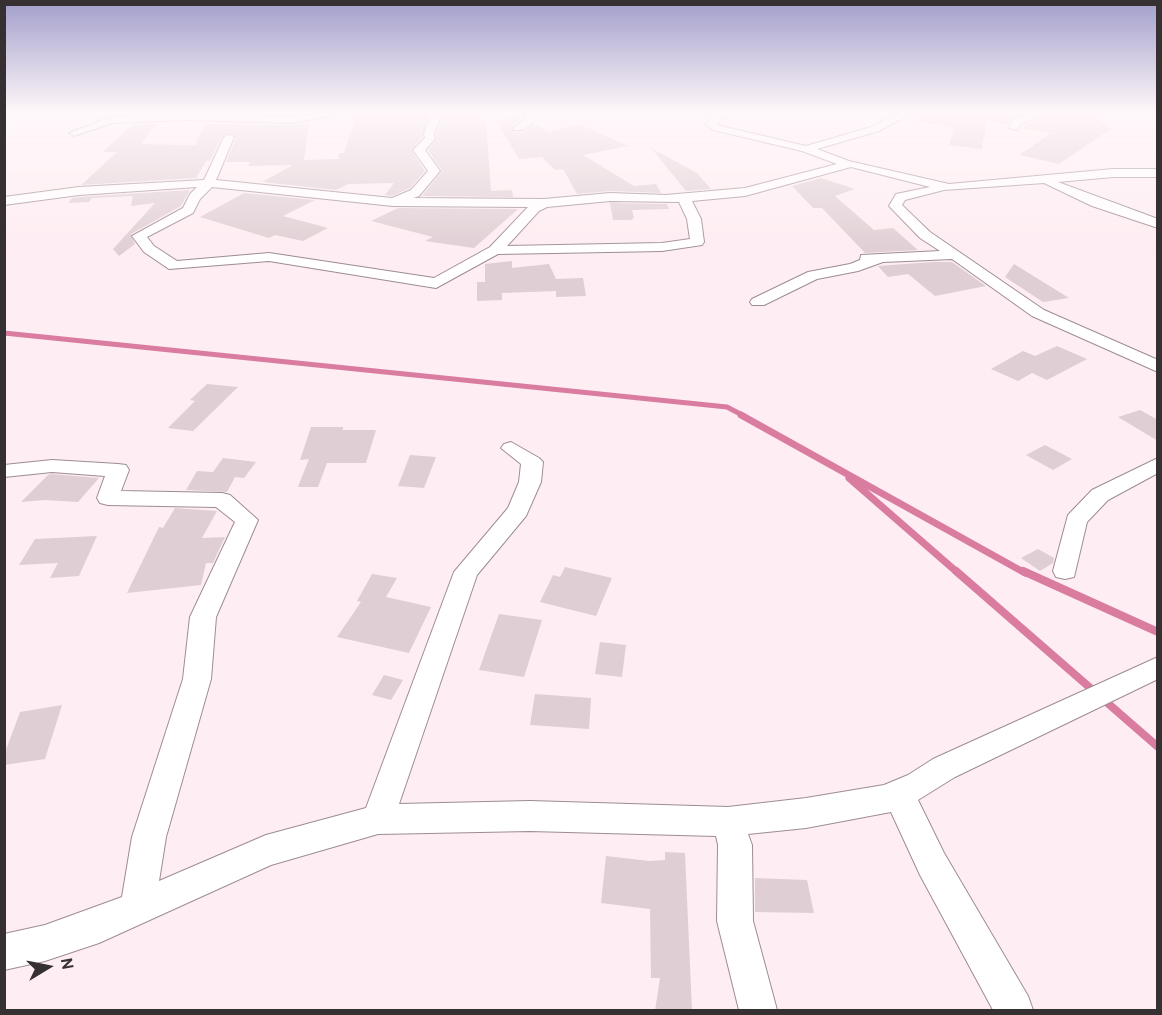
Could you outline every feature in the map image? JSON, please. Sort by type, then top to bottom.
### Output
[{"type":"street","points":[[219,160],[209,183],[194,197],[188,210],[138,236],[149,249],[174,266],[268,257],[436,283],[495,250],[534,208],[544,203]]},
{"type":"street","points":[[393,202],[415,193],[434,171],[426,160]]},
{"type":"street","points":[[837,160],[949,188]]},
{"type":"street","points":[[4,201],[79,192],[209,183],[393,202],[544,203],[610,197],[684,198],[745,192],[847,164]]},
{"type":"street","points":[[1158,173],[1113,173],[949,188],[900,197],[895,206],[926,235],[1038,313],[1158,367]]},
{"type":"street","points":[[1039,181],[1057,184],[1097,204],[1158,224]]},
{"type":"street","points":[[415,193],[432,203]]},
{"type":"street","points":[[495,250],[662,247],[697,242],[694,219],[684,198]]},
{"type":"street","points":[[837,259],[954,255]]},
{"type":"street","points":[[758,302],[813,274],[853,268],[880,258]]},
{"type":"street","points":[[378,819],[466,572],[518,511],[530,482],[532,462],[511,448]]},
{"type":"street","points":[[1065,571],[1076,520],[1100,495],[1158,464]]},
{"type":"street","points":[[4,471],[52,466],[118,470],[108,498],[222,500],[247,520],[203,617],[197,679],[149,837],[137,909]]},
{"type":"street","points":[[4,952],[45,943],[99,925],[266,851],[378,819],[530,816],[728,822],[806,813],[899,795],[944,768],[1158,667]]},
{"type":"street","points":[[899,795],[932,864],[1014,1011]]},
{"type":"street","points":[[728,822],[735,845],[735,921],[758,1011]]},
{"type":"building","points":[[108,160],[210,160],[206,161],[196,178],[81,185]]},
{"type":"building","points":[[418,160],[425,171],[410,188],[392,196],[385,195],[394,183],[348,184],[336,190],[262,182],[293,165],[248,166],[250,162],[226,162]]},
{"type":"building","points":[[435,160],[489,160],[491,191],[512,190],[513,197],[422,196],[442,171]]},
{"type":"building","points":[[545,160],[592,160],[634,186],[656,184],[661,193],[610,191],[577,194],[563,169],[555,170]]},
{"type":"building","points":[[661,160],[674,160],[697,173],[711,189],[686,191]]},
{"type":"building","points":[[1043,160],[1064,160],[1059,164]]},
{"type":"building","points":[[821,178],[855,189],[835,196],[874,230],[893,228],[918,250],[865,253],[822,208],[813,208],[792,186]]},
{"type":"building","points":[[190,190],[181,206],[131,234],[135,244],[119,256],[113,249],[155,203],[131,206],[133,196],[92,198],[89,202],[68,203],[72,198],[79,197]]},
{"type":"building","points":[[244,193],[315,200],[283,216],[328,228],[303,241],[275,235],[269,238],[200,217]]},
{"type":"building","points":[[610,203],[667,204],[669,209],[632,210],[634,218],[631,220],[613,220]]},
{"type":"building","points":[[398,208],[517,210],[474,248],[425,241],[433,237],[371,221]]},
{"type":"building","points":[[512,261],[512,268],[549,264],[556,279],[583,278],[586,296],[556,297],[556,291],[502,293],[502,300],[477,301],[477,282],[485,282],[485,264]]},
{"type":"building","points":[[952,262],[986,286],[935,296],[908,274],[888,277],[878,266]]},
{"type":"building","points":[[1014,264],[1069,298],[1043,302],[1005,277]]},
{"type":"building","points":[[1057,346],[1087,359],[1047,380],[1032,373],[1018,381],[991,369],[1023,351],[1035,356]]},
{"type":"building","points":[[207,384],[238,387],[193,431],[168,428],[195,401],[190,400]]},
{"type":"building","points":[[1140,410],[1158,420],[1158,441],[1118,417]]},
{"type":"building","points":[[311,427],[376,430],[366,463],[327,463],[318,487],[298,487],[309,459],[300,460]]},
{"type":"building","points":[[1045,445],[1072,459],[1053,470],[1026,455]]},
{"type":"building","points":[[410,455],[436,457],[424,488],[398,486]]},
{"type":"building","points":[[223,458],[256,462],[244,478],[235,477],[227,492],[186,490],[197,471],[213,472]]},
{"type":"building","points":[[48,475],[99,478],[78,502],[45,500],[21,502]]},
{"type":"building","points":[[175,508],[217,511],[202,538],[225,537],[213,563],[206,563],[201,585],[127,593],[159,527],[163,528]]},
{"type":"building","points":[[97,536],[79,576],[50,578],[58,563],[19,565],[35,539]]},
{"type":"building","points":[[1038,549],[1054,558],[1053,563],[1040,571],[1021,558]]},
{"type":"building","points":[[565,567],[612,578],[596,616],[540,602],[553,575],[560,577]]},
{"type":"building","points":[[372,574],[397,578],[386,597],[431,607],[409,653],[337,637],[361,602],[357,601]]},
{"type":"building","points":[[499,614],[542,620],[524,677],[479,670]]},
{"type":"building","points":[[600,642],[626,645],[622,677],[595,674]]},
{"type":"building","points":[[384,675],[403,680],[391,700],[372,695]]},
{"type":"building","points":[[535,694],[591,698],[589,729],[530,725]]},
{"type":"building","points":[[62,705],[45,759],[4,765],[4,755],[20,712]]},
{"type":"building","points":[[665,852],[685,853],[692,1011],[655,1011],[660,978],[651,978],[650,909],[601,903],[606,856],[649,861],[665,860]]},
{"type":"building","points":[[755,878],[807,880],[814,913],[755,912]]},
{"type":"waterway","points":[[4,333],[727,407],[744,416]]},
{"type":"waterway","points":[[741,415],[1025,573]]},
{"type":"waterway","points":[[849,478],[958,573]]},
{"type":"waterway","points":[[956,571],[1158,747]]},
{"type":"waterway","points":[[1023,571],[1158,632]]}]
